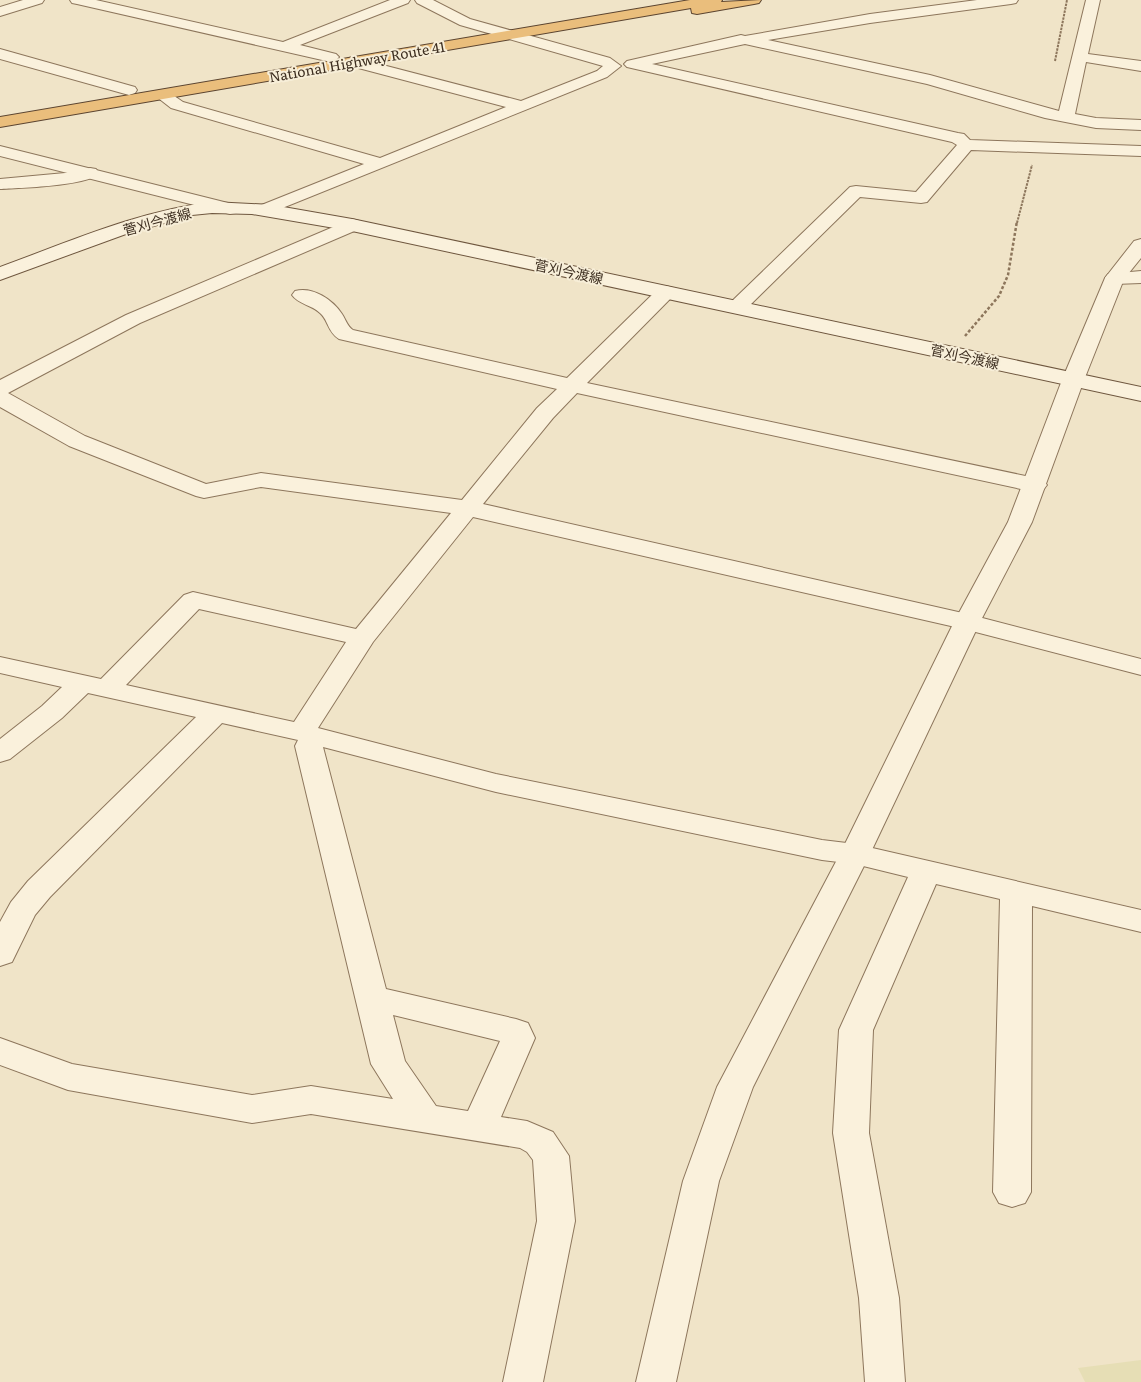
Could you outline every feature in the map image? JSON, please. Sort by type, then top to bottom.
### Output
[{"type":"highway","name":"National Highway Route 41","points":[[0,112],[669,0]]},
{"type":"highway","name":"National Highway Route 41","points":[[0,122],[508,36],[634,7],[715,0]]},
{"type":"highway","points":[[535,22],[556,13],[634,7],[658,16],[754,0]]},
{"type":"street","points":[[0,12],[37,0]]},
{"type":"street","points":[[77,0],[331,57]]},
{"type":"street","points":[[284,46],[403,0]]},
{"type":"street","points":[[422,0],[465,22],[508,36],[605,61],[613,66]]},
{"type":"street","points":[[265,210],[602,74],[613,66],[632,64],[741,39],[880,16],[1011,0]]},
{"type":"street","points":[[1066,117],[1093,0]]},
{"type":"street","points":[[741,39],[930,80],[1066,117],[1096,123],[1141,125]]},
{"type":"street","points":[[0,54],[129,90]]},
{"type":"street","points":[[1080,57],[1141,66]]},
{"type":"street","points":[[352,62],[522,106]]},
{"type":"street","points":[[632,64],[958,138],[966,145],[1141,152]]},
{"type":"street","points":[[161,94],[178,105],[380,163]]},
{"type":"street","points":[[737,306],[856,191],[921,198],[966,145]]},
{"type":"street","points":[[0,151],[230,208]]},
{"type":"street","points":[[0,184],[79,177],[90,173]]},
{"type":"street","name":"菅刈今渡線","points":[[0,274],[148,221],[194,210],[230,208],[265,210],[352,225],[1141,394]]},
{"type":"street","points":[[0,389],[133,318],[352,225]]},
{"type":"street","points":[[656,1382],[702,1181],[735,1087],[854,854],[967,622],[1020,522],[1074,380],[1128,278],[1141,245]]},
{"type":"street","points":[[425,1118],[388,1064],[309,746],[308,734],[362,638],[428,559],[430,553],[545,413],[666,292]]},
{"type":"street","points":[[302,295],[321,303],[334,316],[339,330],[346,335],[572,386],[1034,485]]},
{"type":"street","points":[[0,398],[77,441],[204,491],[261,480],[467,508],[967,622],[1141,667]]},
{"type":"street","points":[[0,753],[52,712],[95,686],[193,600],[362,638]]},
{"type":"street","points":[[0,665],[308,734],[496,783],[822,850],[854,854],[1141,921]]},
{"type":"street","points":[[0,954],[22,910],[39,889],[216,713]]},
{"type":"street","points":[[885,1382],[879,1298],[851,1133],[856,1030],[926,872]]},
{"type":"street","points":[[1012,1192],[1016,893]]},
{"type":"street","points":[[371,998],[516,1032],[518,1038],[479,1127]]},
{"type":"street","points":[[0,1051],[68,1077],[252,1109],[310,1100],[527,1135],[540,1142],[551,1156],[556,1221],[523,1382]]},
{"type":"path","points":[[1054,66],[1067,0]]},
{"type":"path","points":[[964,338],[999,296],[1008,275],[1016,226],[1035,147]]},
{"type":"shaded area","points":[[1141,1360],[1141,1382],[1085,1382],[1078,1368]]}]
